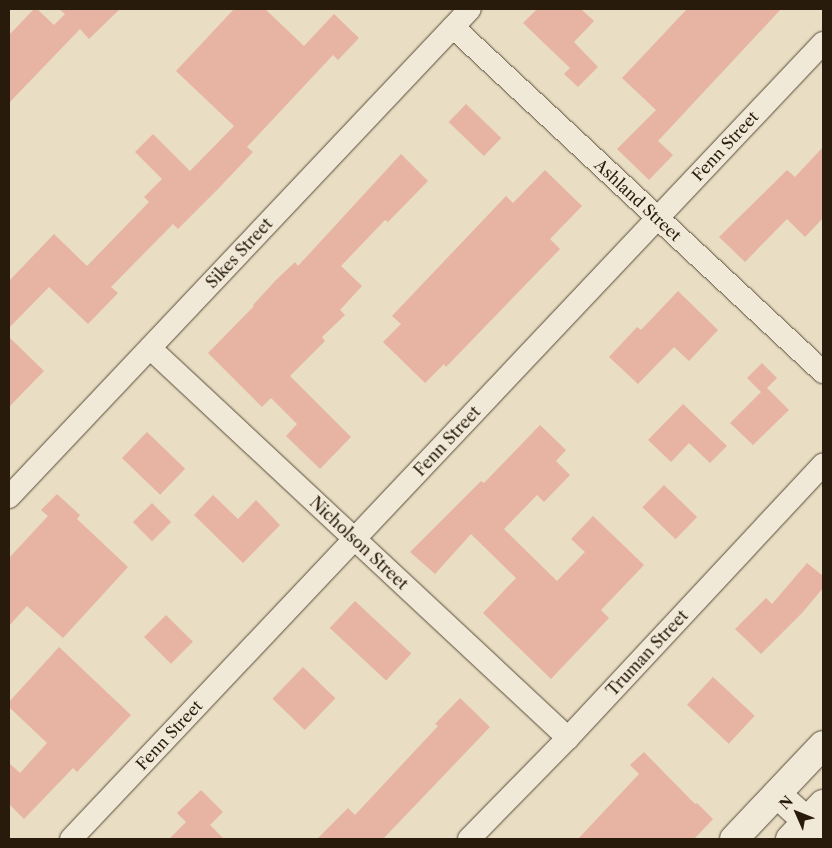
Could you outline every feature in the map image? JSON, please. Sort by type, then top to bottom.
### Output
[{"type":"main road","points":[[734,839],[823,745]]},
{"type":"main road","points":[[777,794],[811,825]]},
{"type":"street","name":"Sikes Street","points":[[9,497],[470,9]]},
{"type":"street","name":"Ashland Street","points":[[453,27],[823,372]]},
{"type":"street","name":"Fenn Street","points":[[71,839],[823,42]]},
{"type":"street","name":"Nicholson Street","points":[[150,348],[568,738]]},
{"type":"street","name":"Truman Street","points":[[469,839],[568,738],[823,465]]},
{"type":"building","points":[[34,9],[37,9],[54,25],[65,14],[59,9],[120,9],[89,39],[80,29],[9,103],[9,35]]},
{"type":"building","points":[[234,9],[265,9],[304,46],[334,14],[359,38],[338,60],[333,55],[247,147],[253,152],[218,189],[178,229],[173,224],[111,287],[118,293],[88,324],[49,287],[9,328],[9,281],[54,234],[87,266],[149,202],[144,197],[162,179],[135,152],[153,134],[190,171],[234,126],[176,71]]},
{"type":"building","points":[[537,9],[581,9],[594,21],[574,42],[598,67],[578,87],[564,74],[570,68],[523,23]]},
{"type":"building","points":[[687,9],[781,9],[658,141],[673,155],[649,180],[617,149],[656,110],[622,78]]},
{"type":"building","points":[[466,104],[501,138],[484,156],[449,122]]},
{"type":"building","points":[[823,147],[823,218],[805,237],[787,219],[745,262],[719,237],[787,170],[795,177]]},
{"type":"building","points":[[401,154],[428,181],[388,222],[385,220],[341,266],[362,286],[340,310],[345,315],[322,337],[325,341],[290,376],[351,437],[320,469],[286,436],[297,424],[271,398],[262,407],[208,353],[254,306],[276,280],[295,262],[298,266]]},
{"type":"building","points":[[545,170],[582,206],[550,239],[560,249],[446,367],[444,364],[425,383],[383,342],[401,324],[392,316],[506,196],[513,203]]},
{"type":"building","points":[[678,291],[718,330],[689,361],[674,347],[638,384],[609,357],[637,327],[641,330]]},
{"type":"building","points":[[9,337],[44,371],[9,407]]},
{"type":"building","points":[[762,363],[777,378],[767,388],[789,410],[753,445],[730,423],[761,392],[747,378]]},
{"type":"building","points":[[683,404],[727,446],[710,463],[689,443],[671,462],[648,440]]},
{"type":"building","points":[[540,425],[566,450],[556,461],[570,475],[544,502],[537,495],[504,529],[557,581],[585,552],[571,539],[593,516],[644,565],[601,610],[609,618],[551,679],[483,613],[516,578],[471,534],[435,574],[410,552],[481,481],[484,483]]},
{"type":"building","points":[[147,432],[185,469],[160,495],[122,458]]},
{"type":"building","points":[[664,485],[697,517],[676,539],[642,507]]},
{"type":"building","points":[[57,494],[80,515],[77,519],[128,567],[63,638],[27,606],[9,626],[9,558],[48,516],[41,510]]},
{"type":"building","points":[[213,495],[238,519],[256,500],[280,525],[243,563],[194,515]]},
{"type":"building","points":[[152,503],[171,522],[152,541],[133,522]]},
{"type":"building","points":[[807,563],[823,576],[823,588],[802,613],[761,654],[735,629],[766,598],[772,604]]},
{"type":"building","points":[[355,601],[411,654],[386,681],[330,628]]},
{"type":"building","points":[[166,615],[193,642],[171,664],[144,637]]},
{"type":"building","points":[[59,647],[131,715],[77,772],[73,768],[24,819],[9,804],[9,763],[20,773],[47,743],[9,707],[9,702]]},
{"type":"building","points":[[303,667],[335,698],[305,730],[272,699]]},
{"type":"building","points":[[713,677],[755,716],[729,744],[687,705]]},
{"type":"building","points":[[460,698],[490,727],[383,839],[317,839],[348,808],[355,815],[438,726],[435,724]]},
{"type":"building","points":[[644,752],[695,804],[697,803],[713,819],[694,839],[578,839],[639,774],[630,765]]},
{"type":"building","points":[[201,790],[223,812],[210,825],[224,839],[169,839],[186,822],[177,813]]}]
